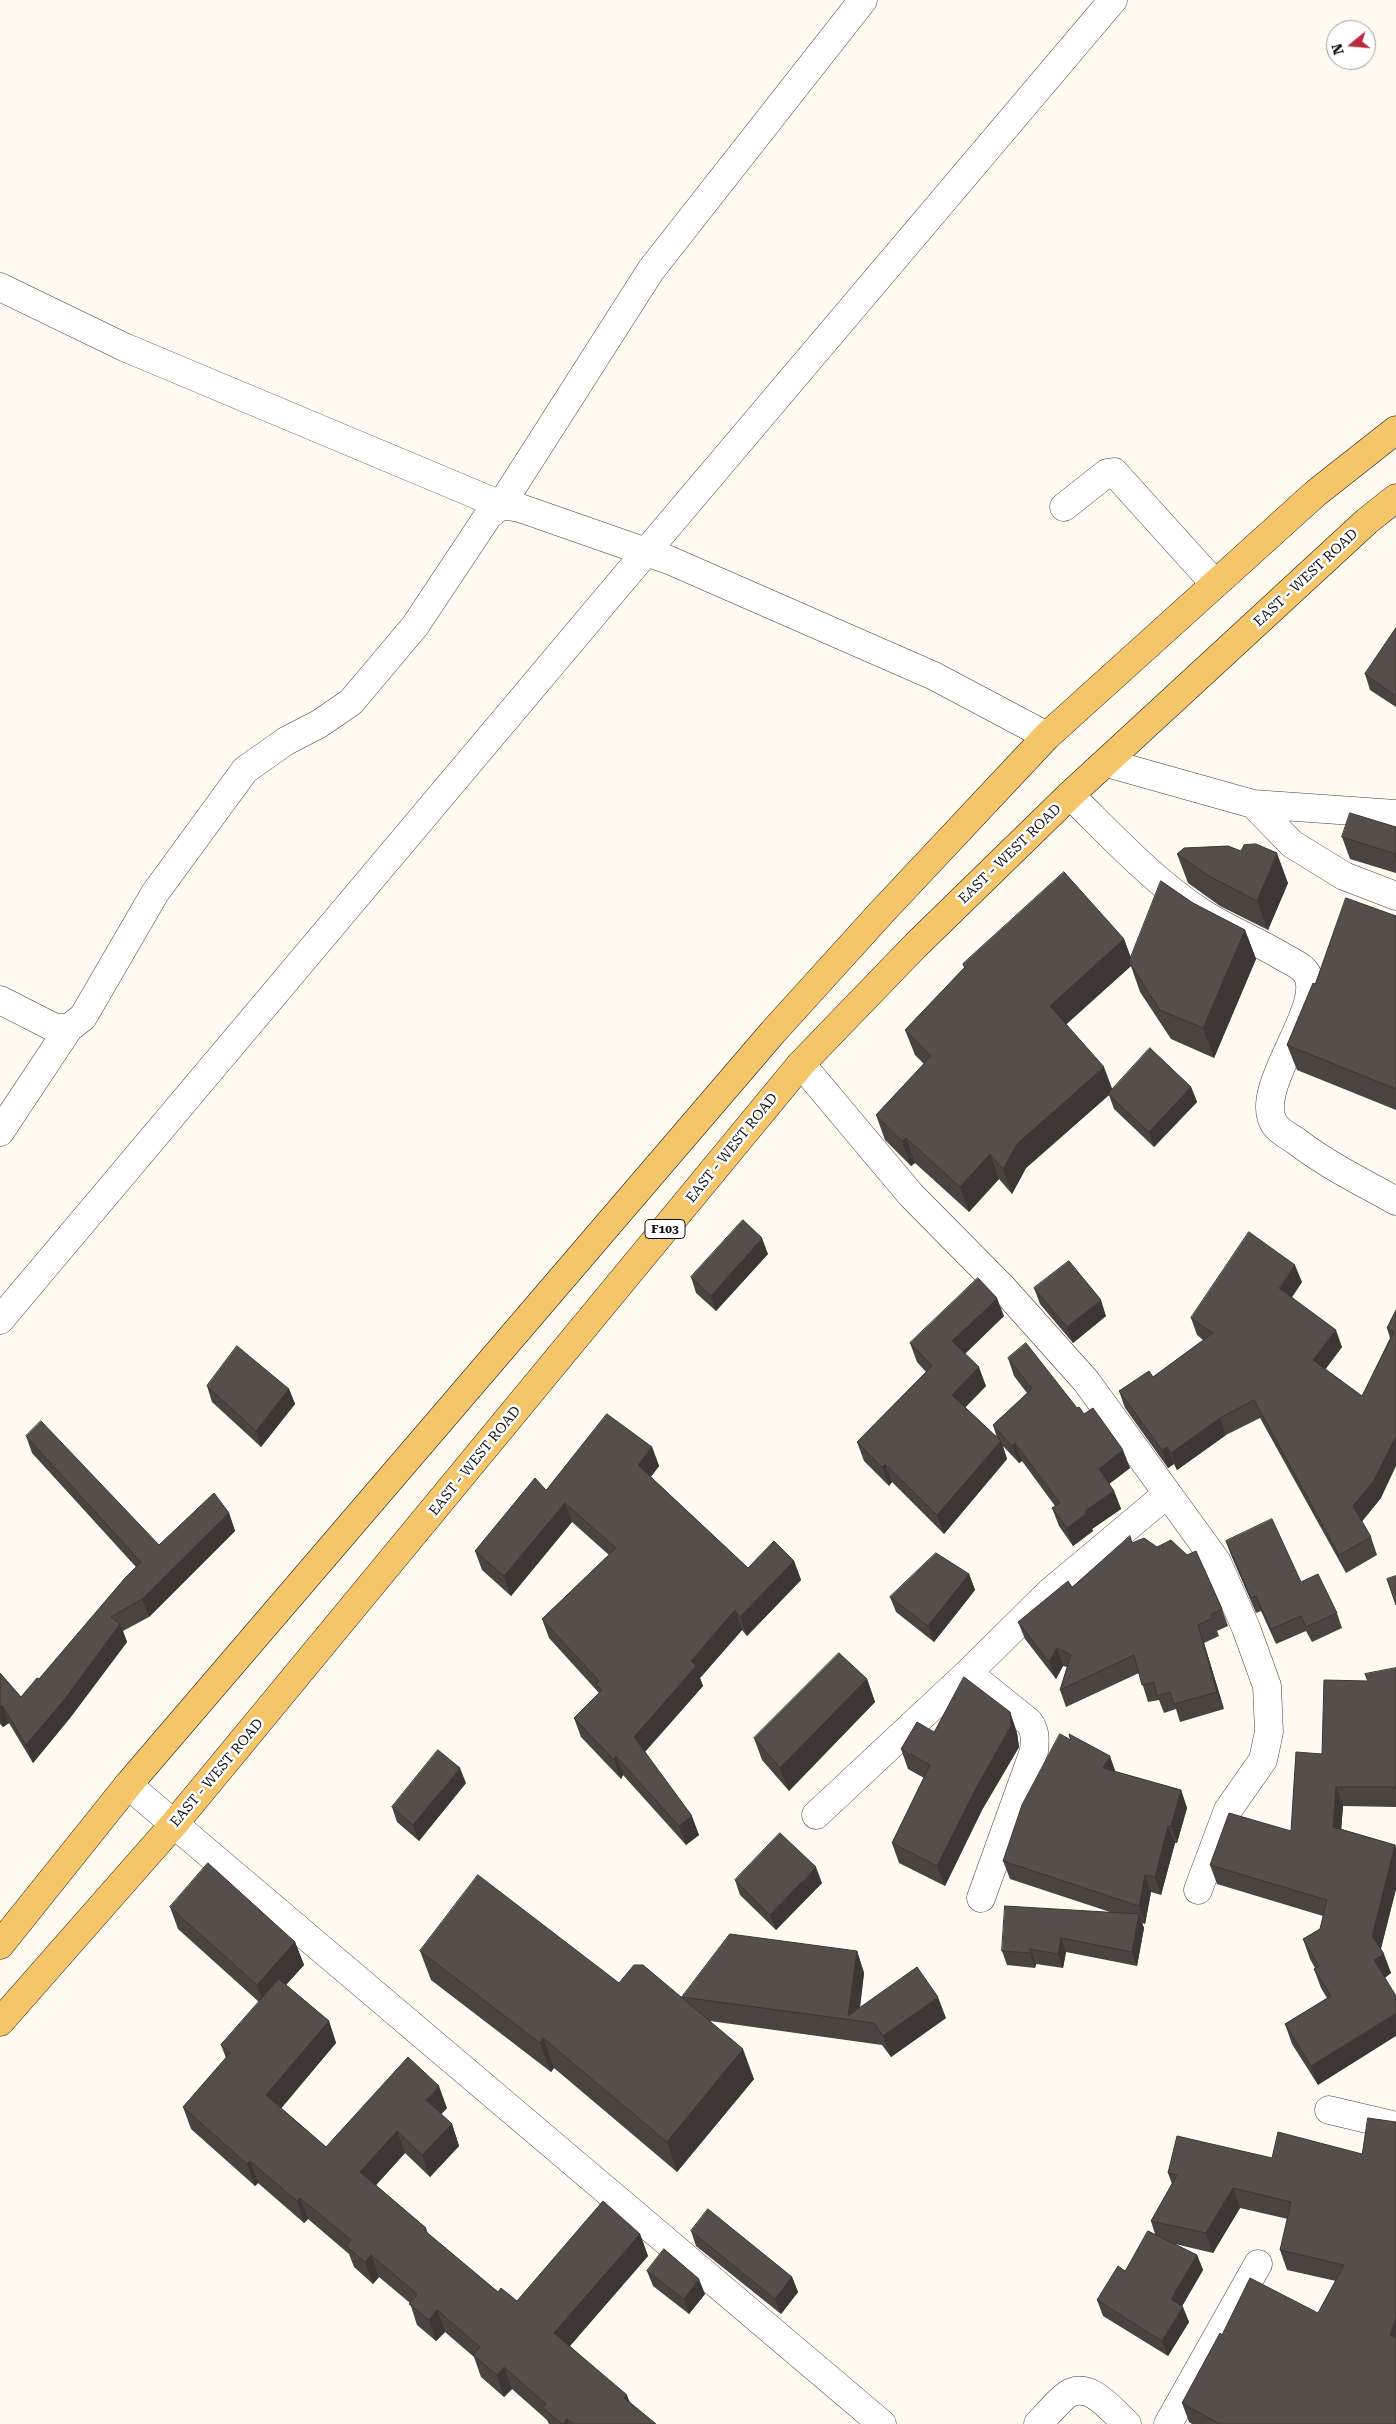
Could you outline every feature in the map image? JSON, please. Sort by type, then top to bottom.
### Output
[{"type":"main road","points":[[0,1945],[128,1786],[773,1032],[880,914],[1047,736],[1316,492],[1396,430]]},
{"type":"main road","name":"EAST - WEST ROAD","points":[[0,2022],[174,1824],[801,1064],[916,945],[1070,796],[1367,521],[1396,498]]},
{"type":"street","points":[[0,1132],[70,1028],[83,1017],[155,893],[245,770],[286,741],[318,724],[350,702],[415,626],[488,516],[501,505],[651,270],[863,0]]},
{"type":"street","points":[[0,1320],[1113,0]]},
{"type":"street","points":[[0,287],[124,347],[501,505],[520,508],[646,552],[934,676],[1047,736]]},
{"type":"street","points":[[1064,508],[1107,473],[1114,472],[1215,584]]},
{"type":"street","points":[[1107,762],[1253,804],[1396,814]]},
{"type":"street","points":[[1070,796],[1167,889],[1204,915],[1270,948],[1303,969],[1310,979],[1311,994],[1280,1073],[1270,1104],[1270,1116],[1277,1127],[1321,1160],[1396,1201]]},
{"type":"street","points":[[1253,804],[1292,844],[1344,876],[1396,896]]},
{"type":"street","points":[[0,1000],[55,1028],[70,1028]]},
{"type":"street","points":[[801,1064],[911,1195],[1002,1288],[1086,1381],[1217,1562],[1246,1628],[1267,1686],[1269,1732],[1263,1760],[1228,1810],[1198,1890]]},
{"type":"street","points":[[816,1816],[968,1674],[1050,1592],[1167,1494]]},
{"type":"street","points":[[968,1674],[1029,1722],[1034,1729],[1035,1737],[1034,1750],[981,1898]]},
{"type":"street","points":[[128,1786],[882,2424]]},
{"type":"street","points":[[1329,2110],[1396,2126]]},
{"type":"street","points":[[1168,2424],[1258,2264]]},
{"type":"street","points":[[1038,2424],[1071,2392],[1084,2390],[1094,2395],[1127,2424]]},
{"type":"building","points":[[1396,628],[1396,696],[1365,674]]},
{"type":"building","points":[[1350,813],[1396,827],[1396,854],[1342,837]]},
{"type":"building","points":[[1256,844],[1277,853],[1257,901],[1209,876],[1177,854],[1184,848],[1228,846],[1241,851],[1244,845]]},
{"type":"building","points":[[1064,872],[1124,939],[1050,1006],[1104,1067],[1017,1144],[1003,1169],[990,1154],[960,1187],[906,1138],[902,1141],[876,1115],[931,1056],[905,1030],[965,967],[963,964]]},
{"type":"building","points":[[1161,881],[1193,903],[1245,930],[1203,1028],[1160,1010],[1129,962]]},
{"type":"building","points":[[1346,898],[1396,916],[1396,1089],[1287,1045],[1313,983],[1315,984]]},
{"type":"building","points":[[1150,1048],[1191,1087],[1149,1132],[1108,1094]]},
{"type":"building","points":[[743,1220],[762,1238],[711,1296],[691,1277]]},
{"type":"building","points":[[1249,1232],[1295,1265],[1279,1288],[1336,1330],[1313,1360],[1362,1396],[1394,1332],[1387,1328],[1396,1310],[1396,1436],[1374,1480],[1353,1506],[1371,1537],[1339,1555],[1254,1400],[1220,1418],[1171,1453],[1167,1447],[1162,1450],[1119,1391],[1149,1371],[1153,1377],[1213,1333],[1191,1318]]},
{"type":"building","points":[[1069,1261],[1101,1300],[1067,1327],[1034,1288]]},
{"type":"building","points":[[978,1278],[997,1298],[952,1341],[979,1367],[952,1395],[1001,1441],[937,1515],[885,1464],[882,1467],[857,1442],[932,1366],[910,1343]]},
{"type":"building","points":[[1026,1343],[1077,1408],[1079,1407],[1084,1414],[1093,1408],[1123,1450],[1099,1469],[1114,1491],[1085,1511],[1086,1514],[1067,1528],[1052,1508],[1060,1503],[1015,1443],[1012,1446],[993,1425],[1032,1389],[1008,1358]]},
{"type":"building","points":[[237,1346],[289,1389],[256,1431],[207,1386]]},
{"type":"building","points":[[607,1414],[652,1447],[638,1465],[748,1568],[774,1541],[794,1561],[740,1617],[735,1610],[691,1661],[696,1666],[634,1737],[692,1816],[679,1826],[616,1756],[614,1760],[574,1718],[602,1690],[596,1684],[599,1681],[542,1619],[616,1548],[565,1503],[504,1576],[475,1551],[535,1478],[546,1490]]},
{"type":"building","points":[[41,1421],[159,1545],[214,1493],[229,1513],[142,1599],[111,1617],[120,1624],[64,1700],[26,1745],[2,1705],[0,1707],[0,1673],[21,1697],[141,1562],[26,1436]]},
{"type":"building","points":[[1272,1519],[1301,1582],[1318,1574],[1337,1613],[1306,1627],[1301,1616],[1271,1629],[1256,1596],[1251,1598],[1226,1541]]},
{"type":"building","points":[[1130,1536],[1132,1543],[1144,1538],[1157,1547],[1171,1540],[1187,1555],[1196,1551],[1222,1609],[1211,1614],[1213,1618],[1198,1625],[1217,1692],[1174,1704],[1170,1692],[1157,1696],[1154,1682],[1142,1685],[1134,1655],[1060,1690],[1071,1655],[1057,1648],[1049,1662],[1018,1622],[1068,1581],[1072,1587]]},
{"type":"building","points":[[936,1553],[969,1574],[928,1626],[890,1597]]},
{"type":"building","points":[[1396,1576],[1396,1605],[1387,1579]]},
{"type":"building","points":[[839,1653],[867,1679],[780,1768],[754,1738]]},
{"type":"building","points":[[1396,1668],[1396,1787],[1336,1787],[1333,1827],[1395,1845],[1372,1936],[1384,1954],[1374,1960],[1396,1996],[1396,2013],[1311,2066],[1285,2024],[1331,1996],[1314,1969],[1319,1966],[1303,1939],[1320,1929],[1327,1900],[1210,1865],[1229,1813],[1291,1831],[1296,1752],[1322,1754],[1324,1680],[1368,1681],[1365,1674]]},
{"type":"building","points":[[964,1677],[1010,1712],[1011,1726],[975,1790],[937,1866],[892,1843],[930,1765],[901,1749],[917,1722],[934,1732]]},
{"type":"building","points":[[1060,1734],[1071,1740],[1069,1734],[1110,1756],[1103,1768],[1181,1790],[1171,1826],[1168,1826],[1155,1877],[1145,1875],[1139,1906],[1003,1861],[1022,1805]]},
{"type":"building","points":[[438,1750],[460,1768],[413,1825],[392,1807]]},
{"type":"building","points":[[780,1833],[816,1867],[770,1915],[735,1880]]},
{"type":"building","points":[[208,1863],[295,1942],[257,1985],[170,1907]]},
{"type":"building","points":[[478,1875],[619,1983],[634,1965],[643,1965],[743,2049],[667,2142],[543,2038],[540,2043],[420,1951]]},
{"type":"building","points":[[1005,1906],[1139,1914],[1132,1952],[1061,1938],[1058,1954],[1030,1949],[1030,1953],[1002,1951]]},
{"type":"building","points":[[730,1934],[857,1951],[848,2016],[917,1967],[938,1997],[883,2036],[874,2023],[682,1997]]},
{"type":"building","points":[[279,1979],[329,2021],[266,2095],[326,2147],[408,2057],[439,2086],[426,2100],[452,2124],[422,2155],[397,2131],[360,2172],[426,2228],[424,2230],[498,2292],[501,2288],[517,2301],[603,2201],[640,2234],[554,2333],[627,2395],[624,2398],[656,2424],[574,2424],[567,2419],[562,2424],[543,2408],[546,2404],[504,2367],[497,2375],[473,2355],[480,2347],[437,2310],[429,2320],[409,2304],[417,2294],[371,2255],[365,2262],[346,2246],[351,2240],[300,2198],[297,2201],[250,2161],[247,2164],[183,2107],[230,2053],[221,2045]]},
{"type":"building","points":[[1368,2118],[1396,2122],[1396,2317],[1390,2335],[1396,2338],[1396,2424],[1220,2424],[1182,2403],[1220,2333],[1222,2335],[1250,2278],[1318,2313],[1344,2265],[1280,2250],[1291,2202],[1233,2188],[1206,2233],[1151,2221],[1177,2175],[1168,2173],[1177,2136],[1272,2158],[1278,2132],[1362,2154]]},
{"type":"building","points":[[708,2209],[792,2277],[775,2299],[691,2231]]},
{"type":"building","points":[[1148,2231],[1197,2255],[1171,2299],[1183,2307],[1162,2341],[1097,2300],[1118,2266],[1125,2271]]},
{"type":"building","points":[[664,2249],[699,2279],[684,2299],[647,2271]]}]
